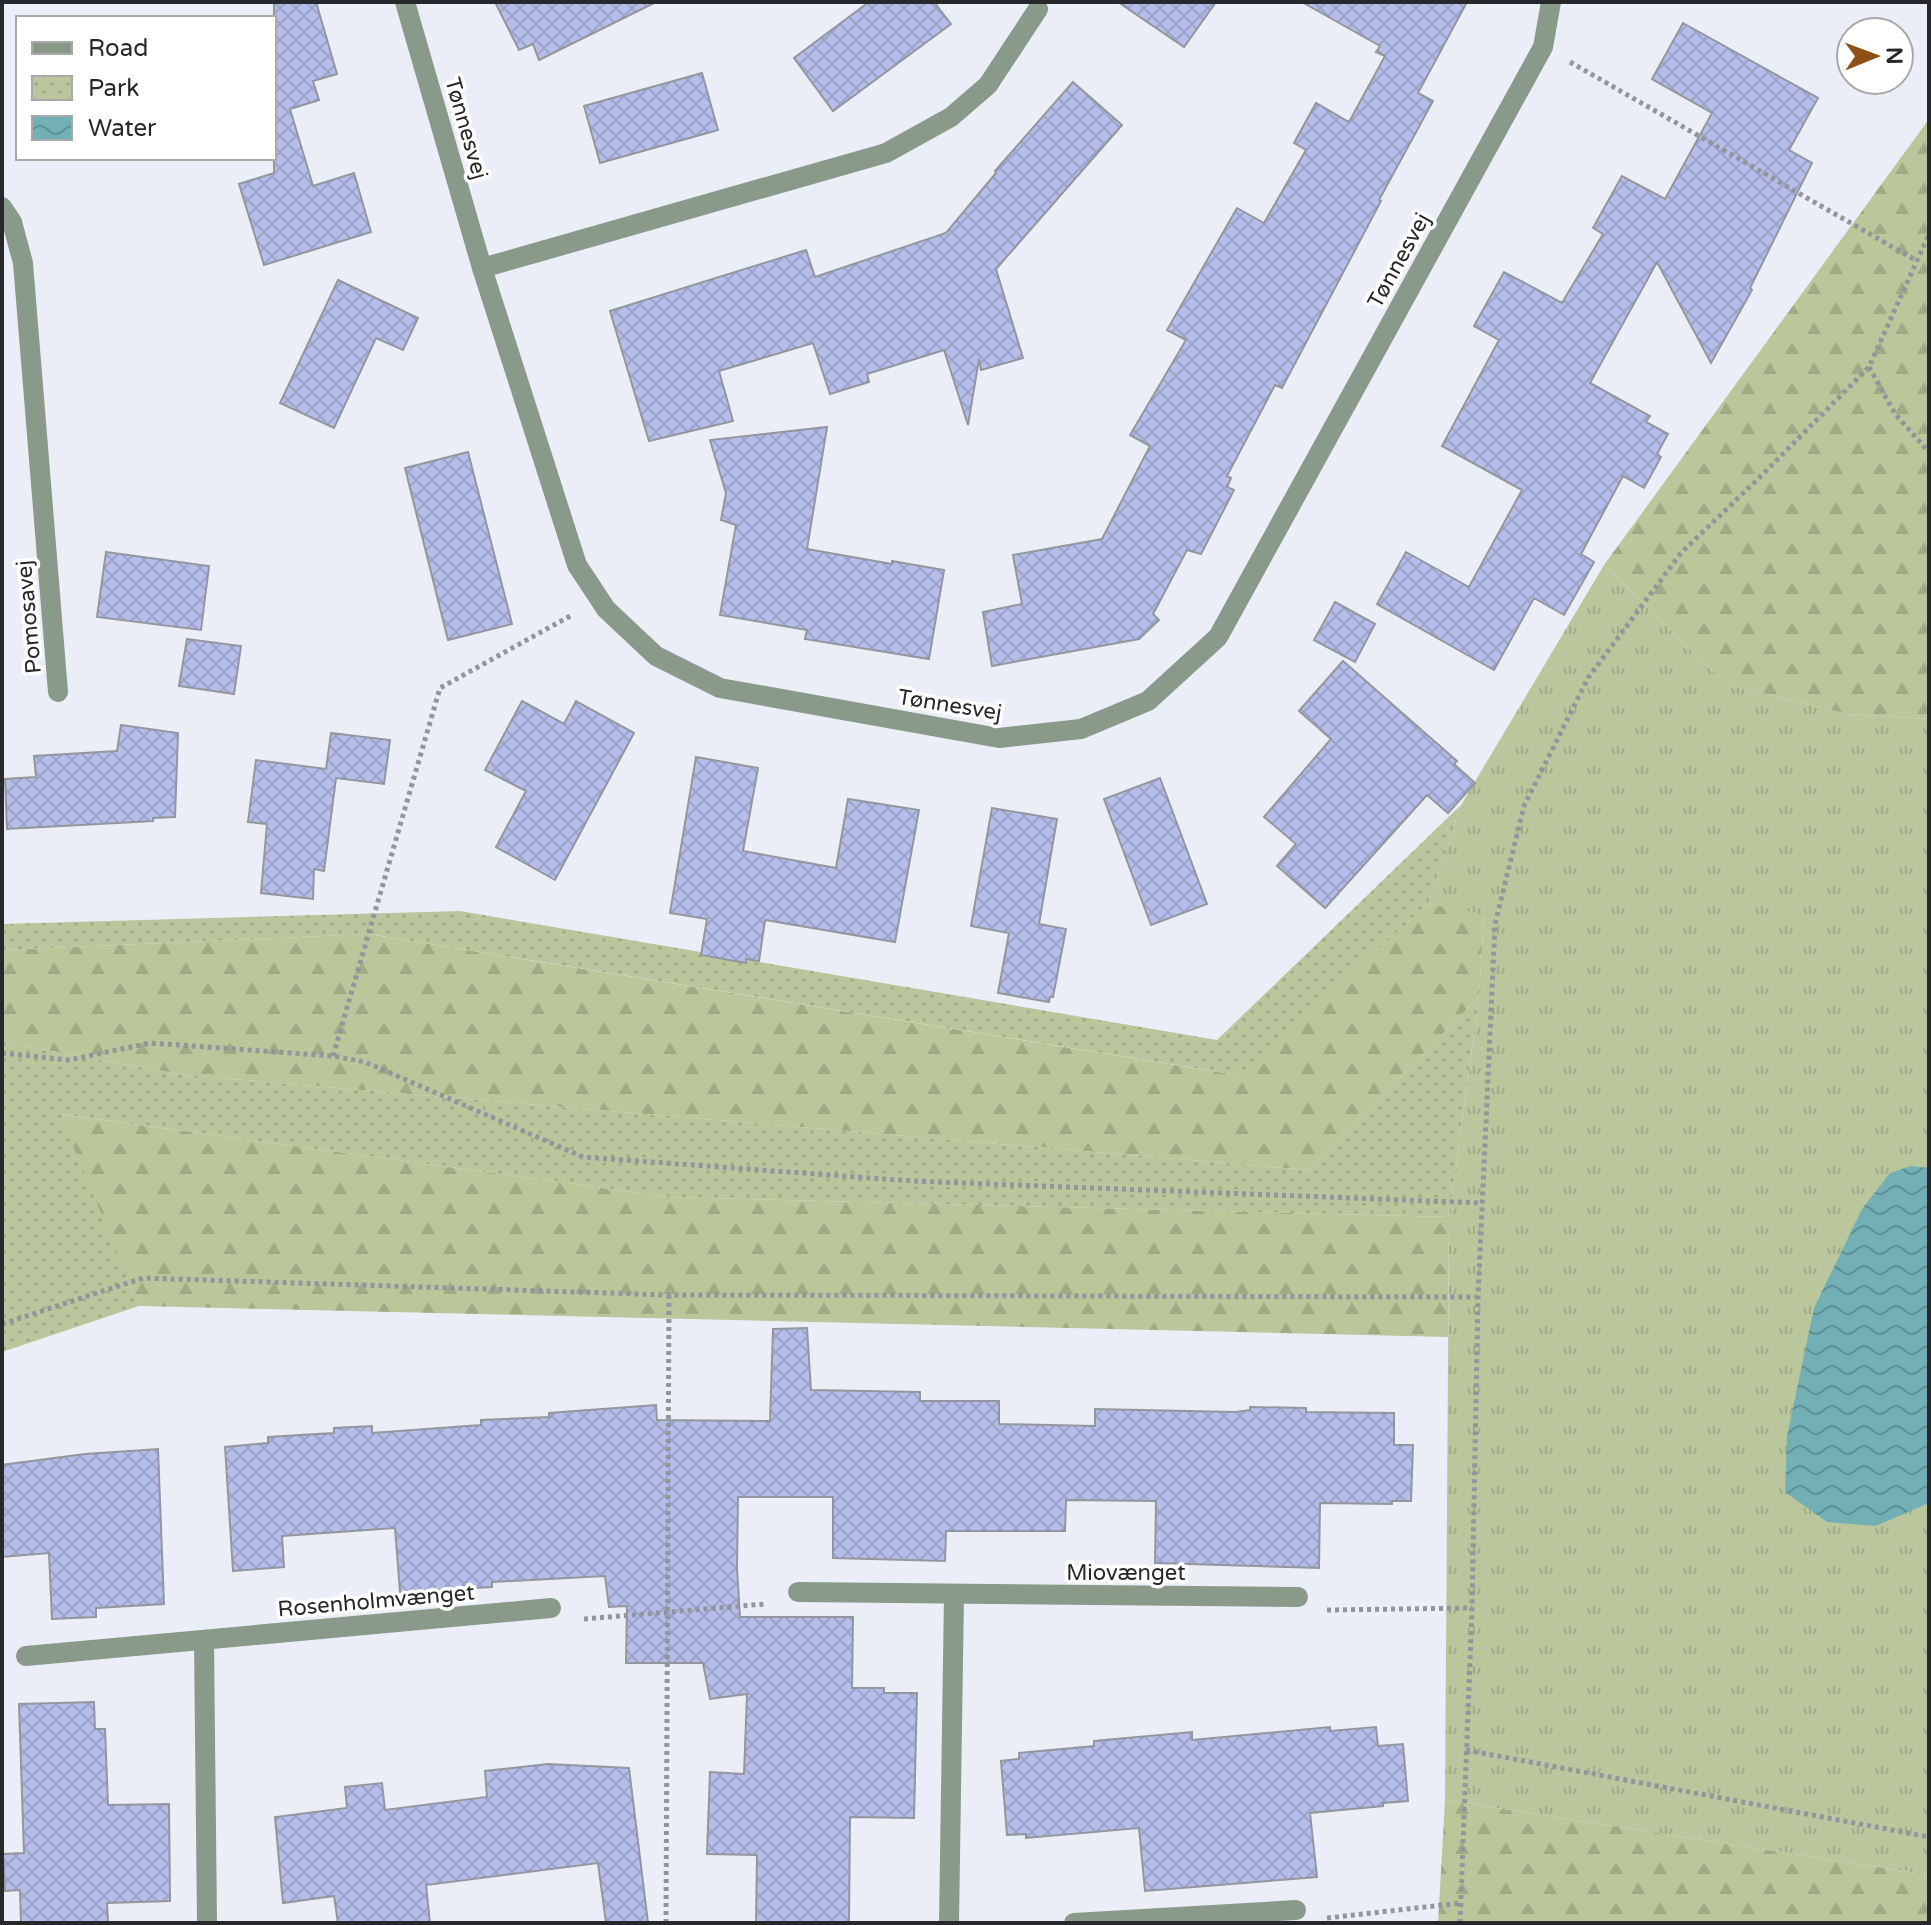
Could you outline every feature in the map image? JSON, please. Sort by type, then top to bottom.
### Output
[{"type":"street","name":"Tønnesvej","points":[[405,2],[482,268],[577,565],[606,609],[656,656],[720,688],[999,738],[1081,729],[1148,701],[1218,637],[1543,47],[1551,2]]},
{"type":"street","points":[[482,268],[886,153],[951,117],[988,85],[1038,9]]},
{"type":"street","name":"Pomosavej","points":[[2,207],[12,222],[23,263],[58,692]]},
{"type":"street","name":"Miovænget","points":[[798,1592],[1298,1597]]},
{"type":"street","points":[[949,1923],[954,1595]]},
{"type":"street","name":"Rosenholmvænget","points":[[26,1656],[551,1608]]},
{"type":"street","points":[[204,1640],[207,1923]]},
{"type":"street","points":[[1074,1923],[1296,1910]]},
{"type":"path","points":[[1543,47],[1917,261]]},
{"type":"path","points":[[1460,1923],[1472,1608],[1478,1297],[1495,924],[1524,806],[1588,678],[1681,553],[1869,367],[1929,234]]},
{"type":"path","points":[[1869,367],[1895,414],[1929,452]]},
{"type":"path","points":[[333,1056],[440,688],[601,599]]},
{"type":"path","points":[[2,1053],[69,1060],[150,1043],[333,1056],[365,1062],[583,1157],[912,1181],[1482,1203]]},
{"type":"path","points":[[2,1324],[143,1278],[669,1295],[1478,1297]]},
{"type":"path","points":[[666,1923],[669,1295]]},
{"type":"path","points":[[551,1608],[566,1621],[778,1603],[798,1592]]},
{"type":"path","points":[[1298,1597],[1316,1610],[1472,1608]]},
{"type":"path","points":[[1466,1750],[1929,1837]]},
{"type":"path","points":[[1296,1910],[1319,1919],[1461,1903]]},
{"type":"green space","points":[[1929,119],[1929,719],[1847,714],[1726,684],[1604,565]]},
{"type":"green space","points":[[1604,565],[1726,684],[1847,714],[1929,719],[1929,1875],[1445,1800],[1449,1217],[1479,997],[1484,915],[1428,904],[1461,805]]},
{"type":"green space","points":[[1461,805],[1428,904],[1238,1075],[369,934],[2,950],[2,924],[460,911],[1217,1040]]},
{"type":"green space","points":[[1428,904],[1484,914],[1479,997],[1308,1170],[184,1075],[2,1042],[2,950],[368,934],[1237,1075]]},
{"type":"green space","points":[[1479,997],[1449,1217],[669,1197],[60,1114],[139,1306],[2,1352],[2,1042],[184,1075],[1308,1170]]},
{"type":"green space","points":[[59,1114],[669,1197],[1449,1217],[1448,1337],[139,1306]]},
{"type":"green space","points":[[1445,1800],[1929,1875],[1929,1923],[1438,1923]]},
{"type":"water","points":[[1911,1166],[1929,1168],[1929,1503],[1876,1526],[1827,1522],[1785,1492],[1787,1436],[1814,1308],[1862,1209],[1890,1173]]},
{"type":"building","points":[[274,2],[316,2],[337,74],[313,81],[319,100],[290,109],[313,186],[354,173],[371,232],[264,265],[239,184],[274,173]]},
{"type":"building","points":[[495,2],[656,2],[539,60],[533,44],[519,50]]},
{"type":"building","points":[[869,2],[934,2],[951,24],[833,111],[794,58]]},
{"type":"building","points":[[1118,2],[1216,2],[1184,47]]},
{"type":"building","points":[[1302,2],[1467,2],[1418,93],[1433,101],[1282,388],[1275,385],[1227,476],[1231,478],[1227,487],[1234,490],[1201,554],[1187,550],[1153,614],[1159,620],[1139,639],[992,666],[983,612],[1022,604],[1013,555],[1102,539],[1150,446],[1130,435],[1186,340],[1167,330],[1237,208],[1264,223],[1306,150],[1294,143],[1316,103],[1349,122],[1385,56],[1376,52],[1380,46]]},
{"type":"building","points":[[1683,23],[1818,98],[1789,150],[1812,163],[1750,288],[1752,290],[1711,363],[1657,262],[1590,383],[1650,416],[1646,422],[1668,434],[1657,454],[1661,457],[1644,488],[1623,476],[1581,554],[1594,562],[1564,615],[1534,598],[1494,670],[1377,604],[1406,552],[1469,587],[1522,490],[1442,446],[1499,340],[1474,326],[1504,272],[1562,303],[1603,234],[1593,228],[1622,176],[1665,199],[1712,113],[1652,79]]},
{"type":"building","points":[[702,73],[718,130],[600,163],[584,106]]},
{"type":"building","points":[[1073,82],[1122,125],[996,269],[1023,358],[981,370],[979,359],[968,425],[944,350],[867,374],[869,382],[830,394],[813,343],[719,371],[733,421],[649,441],[610,311],[806,250],[815,277],[946,233],[995,171]]},
{"type":"building","points":[[338,280],[418,318],[403,350],[376,338],[334,428],[280,403]]},
{"type":"building","points":[[827,427],[807,549],[944,570],[929,659],[805,639],[807,630],[720,615],[736,525],[721,520],[726,493],[710,440]]},
{"type":"building","points":[[468,452],[512,624],[448,640],[405,468]]},
{"type":"building","points":[[106,552],[209,566],[201,630],[97,617]]},
{"type":"building","points":[[1335,602],[1375,624],[1355,662],[1314,640]]},
{"type":"building","points":[[187,639],[241,646],[234,694],[179,686]]},
{"type":"building","points":[[1343,661],[1457,761],[1454,764],[1475,783],[1448,813],[1427,795],[1325,908],[1277,866],[1296,844],[1264,817],[1331,739],[1299,711]]},
{"type":"building","points":[[522,701],[564,724],[576,701],[634,733],[555,880],[496,847],[526,791],[485,770]]},
{"type":"building","points":[[121,725],[178,733],[175,817],[153,818],[153,821],[7,829],[5,779],[36,777],[34,756],[117,751]]},
{"type":"building","points":[[331,733],[390,740],[384,784],[336,778],[324,871],[314,869],[313,899],[261,893],[267,824],[248,822],[256,760],[326,769]]},
{"type":"building","points":[[696,757],[758,768],[743,851],[836,868],[848,799],[919,810],[895,942],[765,920],[759,961],[746,959],[746,963],[701,955],[707,919],[670,913]]},
{"type":"building","points":[[1160,778],[1207,904],[1151,925],[1104,799]]},
{"type":"building","points":[[992,808],[1057,819],[1039,924],[1066,929],[1053,997],[1049,1002],[998,993],[1009,933],[971,926]]},
{"type":"building","points":[[807,1328],[811,1390],[920,1392],[920,1401],[999,1401],[999,1424],[1095,1426],[1095,1409],[1235,1412],[1250,1410],[1250,1407],[1306,1408],[1306,1412],[1394,1413],[1394,1445],[1413,1445],[1411,1501],[1392,1501],[1392,1504],[1320,1503],[1319,1568],[1155,1563],[1156,1501],[1066,1500],[1065,1531],[946,1531],[945,1561],[833,1558],[833,1497],[738,1497],[740,1617],[853,1617],[852,1688],[884,1688],[884,1693],[917,1693],[914,1818],[850,1817],[849,1923],[756,1923],[757,1855],[707,1854],[710,1772],[744,1774],[747,1694],[710,1699],[703,1663],[626,1663],[627,1606],[609,1607],[605,1576],[492,1582],[492,1587],[400,1592],[395,1528],[282,1536],[284,1567],[233,1571],[225,1447],[268,1443],[268,1437],[334,1433],[334,1428],[372,1426],[372,1433],[481,1425],[481,1420],[549,1417],[549,1413],[656,1405],[657,1420],[770,1421],[773,1329]]},
{"type":"building","points":[[158,1449],[164,1604],[96,1608],[96,1617],[52,1619],[49,1553],[2,1557],[2,1465],[85,1454]]},
{"type":"building","points":[[94,1702],[95,1729],[105,1729],[108,1805],[169,1804],[170,1901],[107,1903],[108,1923],[21,1923],[20,1890],[5,1891],[3,1854],[24,1853],[19,1704]]},
{"type":"building","points":[[1330,1727],[1330,1731],[1376,1727],[1378,1746],[1403,1744],[1408,1801],[1310,1813],[1317,1877],[1145,1891],[1139,1828],[1026,1838],[1026,1834],[1007,1835],[1001,1761],[1019,1759],[1019,1753],[1094,1746],[1094,1741],[1192,1732],[1192,1740]]},
{"type":"building","points":[[548,1764],[629,1768],[648,1923],[606,1923],[598,1863],[426,1885],[430,1923],[338,1923],[334,1896],[283,1903],[275,1817],[347,1808],[345,1787],[382,1783],[385,1810],[487,1797],[485,1771]]}]
